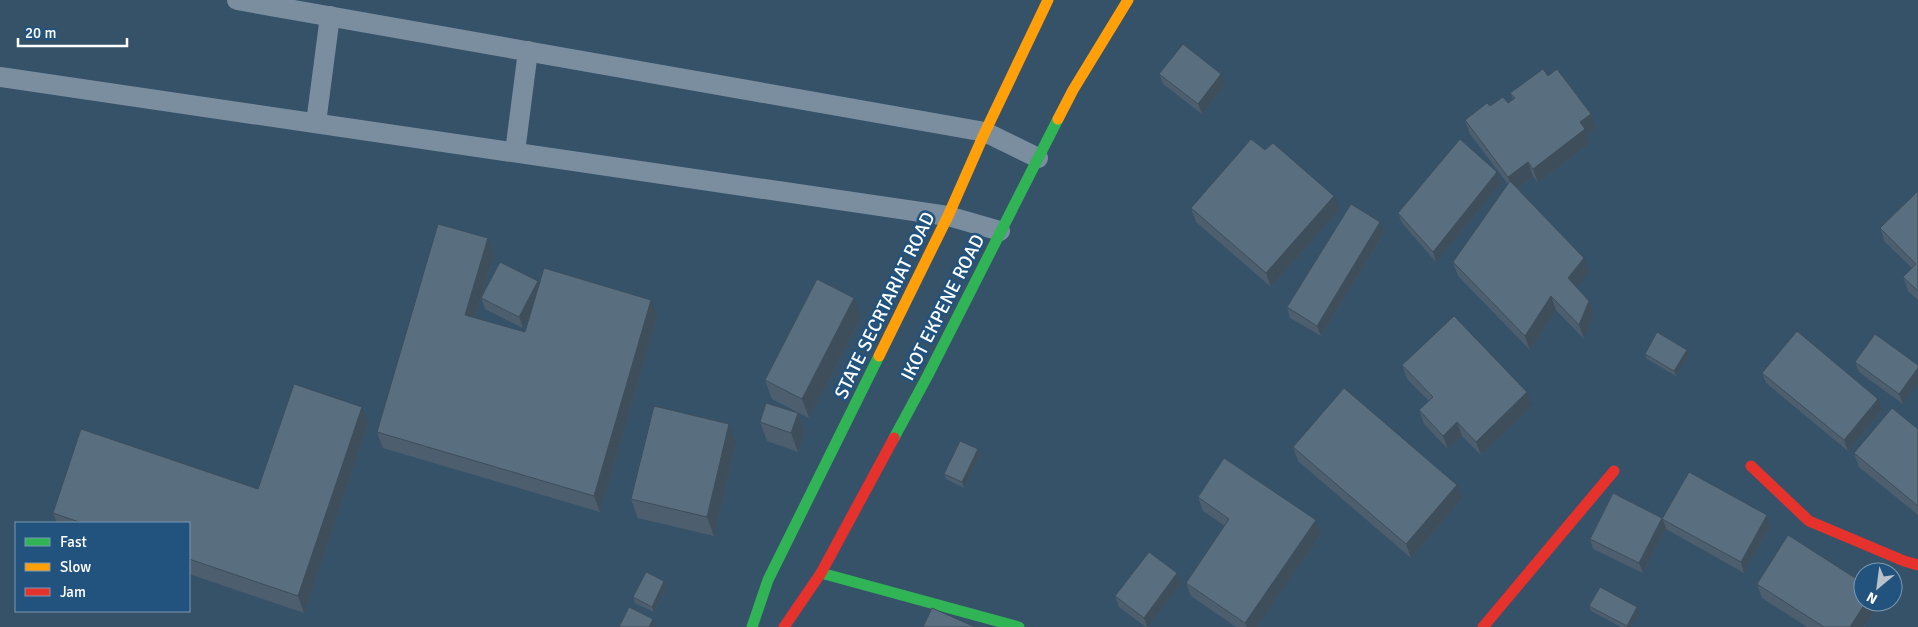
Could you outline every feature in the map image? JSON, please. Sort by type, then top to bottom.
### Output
[{"type":"street","name":"STATE SECRTARIAT ROAD","points":[[752,627],[768,580],[948,216],[985,132],[1048,0]]},
{"type":"street","name":"IKOT EKPENE ROAD","points":[[784,627],[821,573],[928,375],[1073,90],[1128,0]]},
{"type":"street","points":[[1752,466],[1809,521],[1904,561],[1918,565]]},
{"type":"street","points":[[1482,627],[1614,471]]},
{"type":"street","points":[[821,573],[1019,627]]},
{"type":"lane","points":[[237,0],[985,132],[1038,158]]},
{"type":"lane","points":[[316,123],[330,16]]},
{"type":"lane","points":[[514,152],[528,51]]},
{"type":"lane","points":[[0,77],[948,216],[1000,231]]},
{"type":"building","points":[[1183,44],[1221,74],[1198,104],[1159,74]]},
{"type":"building","points":[[1543,69],[1548,76],[1557,69],[1591,114],[1580,122],[1585,129],[1533,169],[1528,162],[1508,177],[1465,120],[1487,103],[1490,106],[1503,97],[1508,103],[1515,98],[1510,93]]},
{"type":"building","points":[[1251,139],[1265,150],[1273,143],[1334,196],[1266,273],[1191,208]]},
{"type":"building","points":[[1460,139],[1497,172],[1433,252],[1398,213]]},
{"type":"building","points":[[1510,181],[1584,258],[1568,278],[1589,301],[1579,325],[1551,296],[1525,336],[1453,262]]},
{"type":"building","points":[[1918,191],[1918,291],[1903,277],[1916,264],[1880,228]]},
{"type":"building","points":[[1351,204],[1380,222],[1317,326],[1287,307]]},
{"type":"building","points":[[438,224],[488,238],[465,315],[525,332],[544,268],[651,300],[594,496],[377,432]]},
{"type":"building","points":[[500,262],[538,281],[519,317],[481,298]]},
{"type":"building","points":[[817,279],[854,298],[802,399],[765,380]]},
{"type":"building","points":[[1454,316],[1527,392],[1476,442],[1457,422],[1443,436],[1419,410],[1433,397],[1402,365]]},
{"type":"building","points":[[1797,331],[1878,399],[1844,440],[1762,373]]},
{"type":"building","points":[[1657,332],[1687,350],[1674,371],[1645,354]]},
{"type":"building","points":[[1875,334],[1918,365],[1918,368],[1899,394],[1855,362]]},
{"type":"building","points":[[294,384],[362,407],[298,596],[190,559],[190,522],[79,522],[53,513],[81,429],[258,489]]},
{"type":"building","points":[[1344,388],[1457,485],[1406,544],[1293,447]]},
{"type":"building","points":[[766,403],[798,413],[791,433],[760,422]]},
{"type":"building","points":[[654,406],[729,424],[707,517],[631,499]]},
{"type":"building","points":[[1892,408],[1918,429],[1918,506],[1854,453]]},
{"type":"building","points":[[960,441],[978,449],[962,482],[944,474]]},
{"type":"building","points":[[1224,458],[1316,520],[1245,623],[1186,583],[1229,519],[1198,497]]},
{"type":"building","points":[[1689,472],[1767,515],[1741,562],[1662,519]]},
{"type":"building","points":[[1613,493],[1662,518],[1639,563],[1590,539]]},
{"type":"building","points":[[1788,535],[1853,577],[1853,612],[1860,612],[1850,627],[1824,627],[1757,584]]},
{"type":"building","points":[[1149,552],[1177,573],[1144,618],[1115,596]]},
{"type":"building","points":[[646,572],[664,581],[652,607],[633,597]]},
{"type":"building","points":[[1600,587],[1637,607],[1627,626],[1589,606]]},
{"type":"building","points":[[629,607],[653,619],[649,627],[619,627]]},
{"type":"building","points":[[932,608],[975,627],[923,627]]},
{"type":"traffic: fast","points":[[894,438],[1058,119]]},
{"type":"traffic: fast","points":[[752,627],[768,580],[879,356]]},
{"type":"traffic: fast","points":[[821,573],[1019,627]]},
{"type":"traffic: slow","points":[[879,356],[948,216],[985,132],[1048,0]]},
{"type":"traffic: slow","points":[[1058,119],[1073,90],[1128,0]]},
{"type":"traffic: jam","points":[[784,627],[821,573],[894,438]]},
{"type":"traffic: jam","points":[[1751,466],[1809,521],[1904,561],[1918,565]]},
{"type":"traffic: jam","points":[[1483,627],[1614,471]]}]
